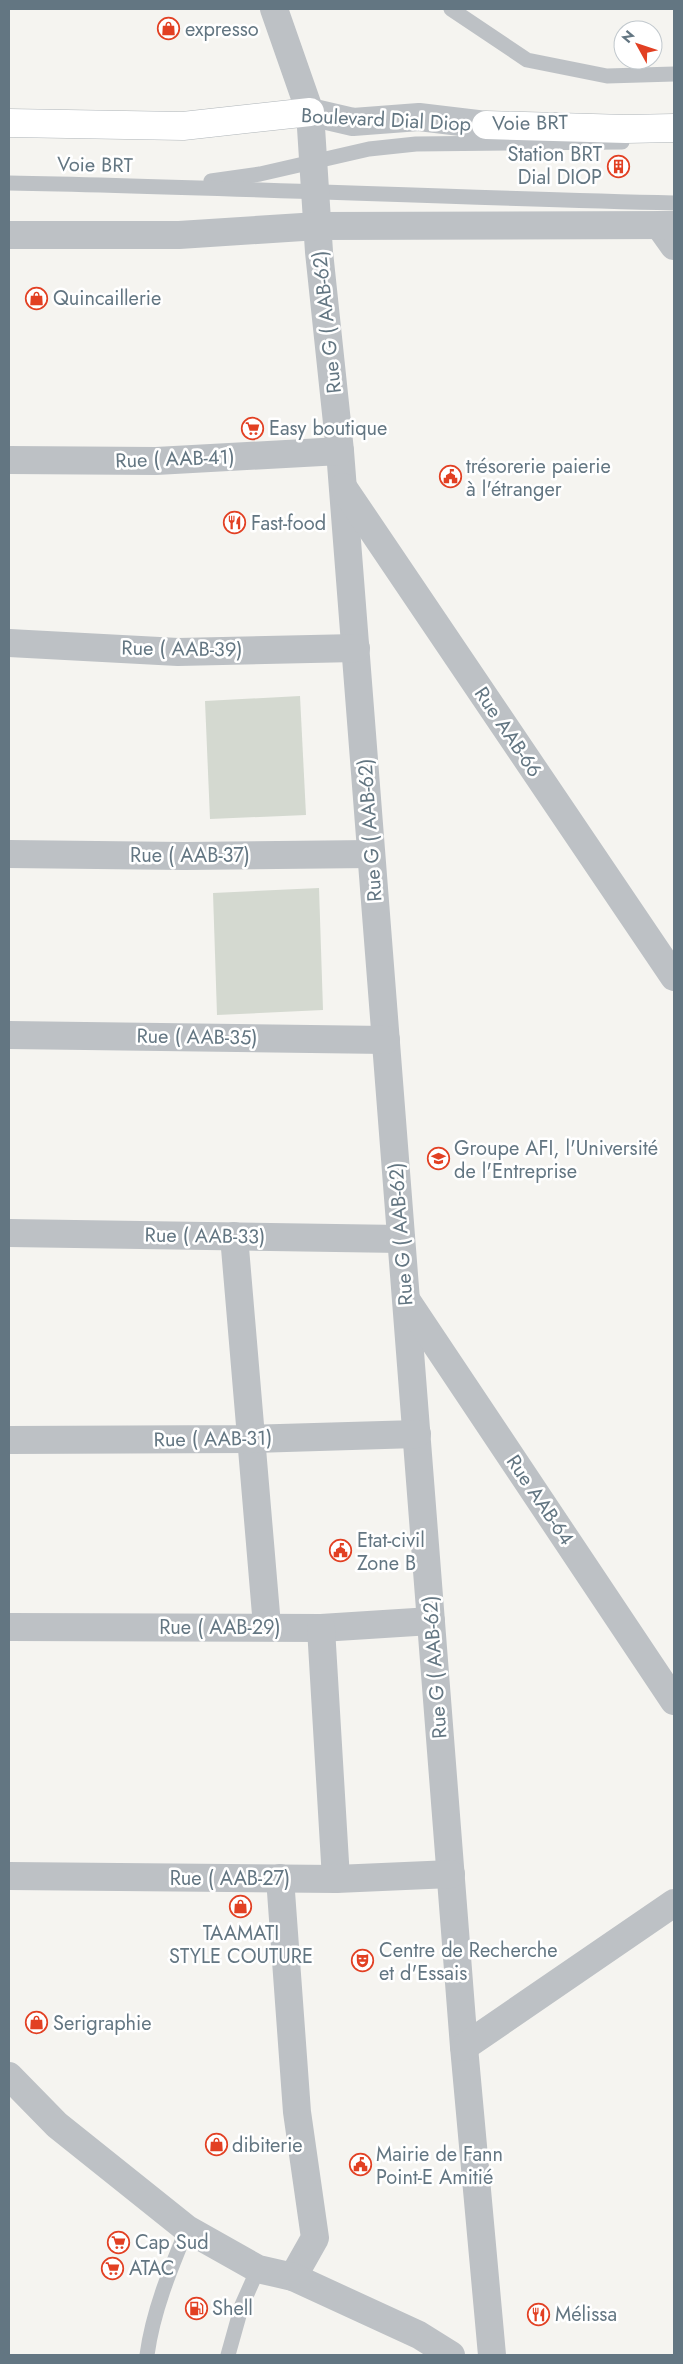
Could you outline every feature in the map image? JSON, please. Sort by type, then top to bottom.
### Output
[{"type":"main road","name":"Boulevard Dial Diop","points":[[9,123],[183,126],[310,112]]},
{"type":"main road","name":"Boulevard Dial Diop","points":[[486,125],[626,129],[674,128]]},
{"type":"street","name":"Rue G ( AAB-62)","points":[[274,9],[310,112],[318,226],[340,452],[356,648],[464,2048],[492,2355]]},
{"type":"street","name":"Boulevard Dial Diop","points":[[310,112],[353,122],[419,117],[486,125]]},
{"type":"street","points":[[9,235],[179,236],[318,226],[670,225]]},
{"type":"street","name":"Rue ( AAB-41)","points":[[9,460],[156,461],[340,452]]},
{"type":"street","name":"Rue AAB-66","points":[[343,486],[674,977]]},
{"type":"street","name":"Rue ( AAB-39)","points":[[9,643],[178,652],[356,648]]},
{"type":"street","name":"Rue ( AAB-37)","points":[[9,854],[184,856],[371,854]]},
{"type":"street","name":"Rue ( AAB-35)","points":[[9,1035],[386,1040]]},
{"type":"street","name":"Rue ( AAB-33)","points":[[9,1233],[401,1239]]},
{"type":"street","points":[[234,1236],[267,1626]]},
{"type":"street","name":"Rue AAB-64","points":[[406,1300],[674,1701]]},
{"type":"street","name":"Rue ( AAB-31)","points":[[9,1440],[250,1439],[417,1434]]},
{"type":"street","name":"Rue ( AAB-29)","points":[[9,1628],[267,1626],[321,1628],[431,1621]]},
{"type":"street","points":[[321,1628],[336,1879]]},
{"type":"street","name":"Rue ( AAB-27)","points":[[9,1876],[336,1879],[451,1874]]},
{"type":"street","points":[[280,1878],[297,2112],[315,2238],[293,2278]]},
{"type":"street","points":[[464,2048],[674,1904]]},
{"type":"street","points":[[9,2076],[57,2125],[187,2229],[258,2269],[293,2278],[419,2335],[451,2355]]},
{"type":"lane","points":[[451,9],[527,60],[607,76],[674,74]]},
{"type":"lane","name":"Voie BRT","points":[[180,186],[260,174],[369,149],[416,144],[674,141]]},
{"type":"lane","name":"Voie BRT","points":[[9,183],[180,186],[469,199],[670,225]]},
{"type":"lane","points":[[147,2355],[150,2330],[169,2273],[187,2229]]},
{"type":"lane","points":[[228,2355],[242,2304],[258,2269]]},
{"type":"shaded area","points":[[300,696],[306,815],[210,819],[205,701]]},
{"type":"shaded area","points":[[319,888],[323,1010],[217,1015],[213,893]]},
{"type":"place","name":"expresso","points":[[169,29]]},
{"type":"place","name":"Station BRT Dial DIOP","points":[[618,166]]},
{"type":"place","name":"Quincaillerie","points":[[37,298]]},
{"type":"place","name":"Easy boutique","points":[[253,428]]},
{"type":"place","name":"trésorerie paierie à l'étranger","points":[[450,477]]},
{"type":"place","name":"Fast-food","points":[[235,523]]},
{"type":"place","name":"Groupe AFI, l'Université de l'Entreprise","points":[[438,1159]]},
{"type":"place","name":"Etat-civil Zone B","points":[[341,1551]]},
{"type":"place","name":"TAAMATI STYLE COUTURE","points":[[241,1907]]},
{"type":"place","name":"Centre de Recherche et d'Essais","points":[[363,1961]]},
{"type":"place","name":"Serigraphie","points":[[37,2023]]},
{"type":"place","name":"dibiterie","points":[[216,2145]]},
{"type":"place","name":"Mairie de Fann Point-E Amitié","points":[[360,2165]]},
{"type":"place","name":"Cap Sud","points":[[119,2242]]},
{"type":"place","name":"ATAC","points":[[113,2268]]},
{"type":"place","name":"Shell","points":[[196,2308]]},
{"type":"place","name":"Mélissa","points":[[539,2314]]}]
